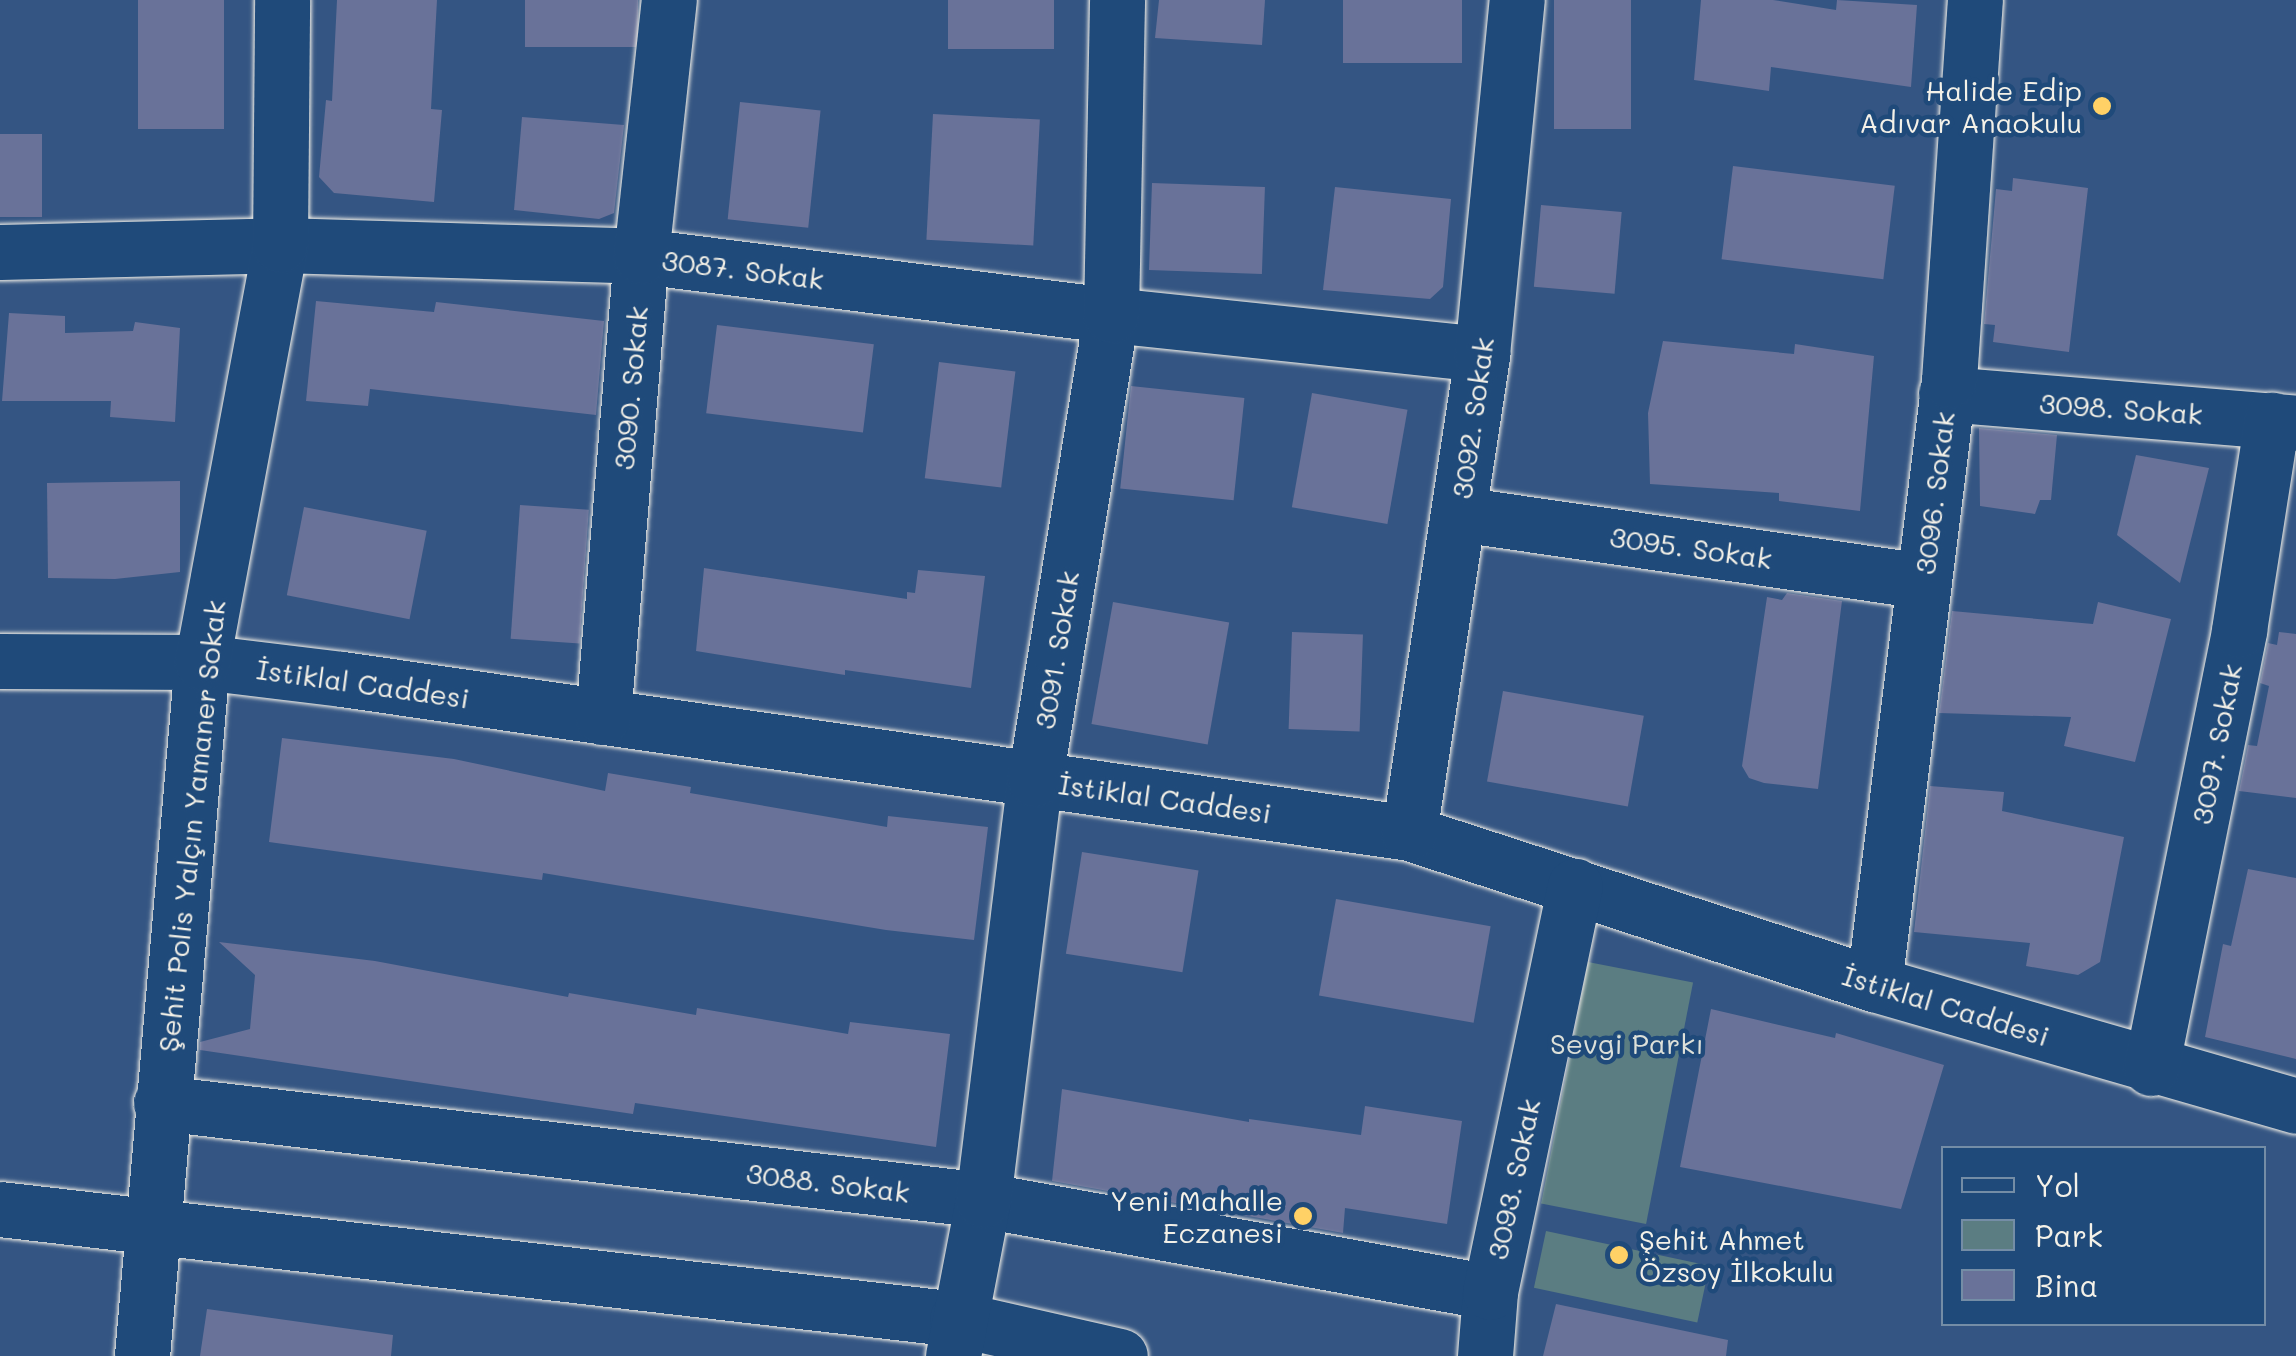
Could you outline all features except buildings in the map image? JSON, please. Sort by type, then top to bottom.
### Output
[{"type":"street","name":"Şehit Polis Yalçın Yamaner Sokak","points":[[142,1356],[202,662],[280,245],[282,0]]},
{"type":"street","name":"3090. Sokak","points":[[602,717],[641,256],[668,0]]},
{"type":"street","name":"3091. Sokak","points":[[955,1338],[983,1200],[1035,779],[1111,315],[1116,0]]},
{"type":"street","name":"3092. Sokak","points":[[1408,833],[1482,354],[1516,0]]},
{"type":"street","name":"3096. Sokak","points":[[1874,984],[1946,394],[1975,0]]},
{"type":"street","name":"3087. Sokak","points":[[0,252],[280,245],[641,256],[1111,315],[1482,354]]},
{"type":"street","name":"3098. Sokak","points":[[1946,394],[2284,421]]},
{"type":"street","name":"3097. Sokak","points":[[2151,1068],[2284,421]]},
{"type":"street","name":"3095. Sokak","points":[[1459,514],[1923,581]]},
{"type":"street","name":"İstiklal Caddesi","points":[[0,661],[202,662],[1408,833],[1874,984],[2151,1068],[2296,1106]]},
{"type":"street","name":"3093. Sokak","points":[[1484,1356],[1490,1292],[1575,886]]},
{"type":"street","name":"3088. Sokak","points":[[161,1103],[983,1200],[1490,1292]]},
{"type":"street","points":[[0,1209],[154,1225],[955,1338],[1120,1356]]},
{"type":"green space","name":"Sevgi Parkı","points":[[1588,962],[1693,982],[1646,1224],[1541,1203]]},
{"type":"green space","points":[[1546,1231],[1709,1266],[1697,1322],[1534,1288]]},
{"type":"place","name":"Halide Edip Adıvar Anaokulu","points":[[2102,106]]},
{"type":"place","name":"Yeni Mahalle Eczanesi","points":[[1303,1216]]},
{"type":"place","name":"Şehit Ahmet Özsoy İlkokulu","points":[[1619,1255]]}]
